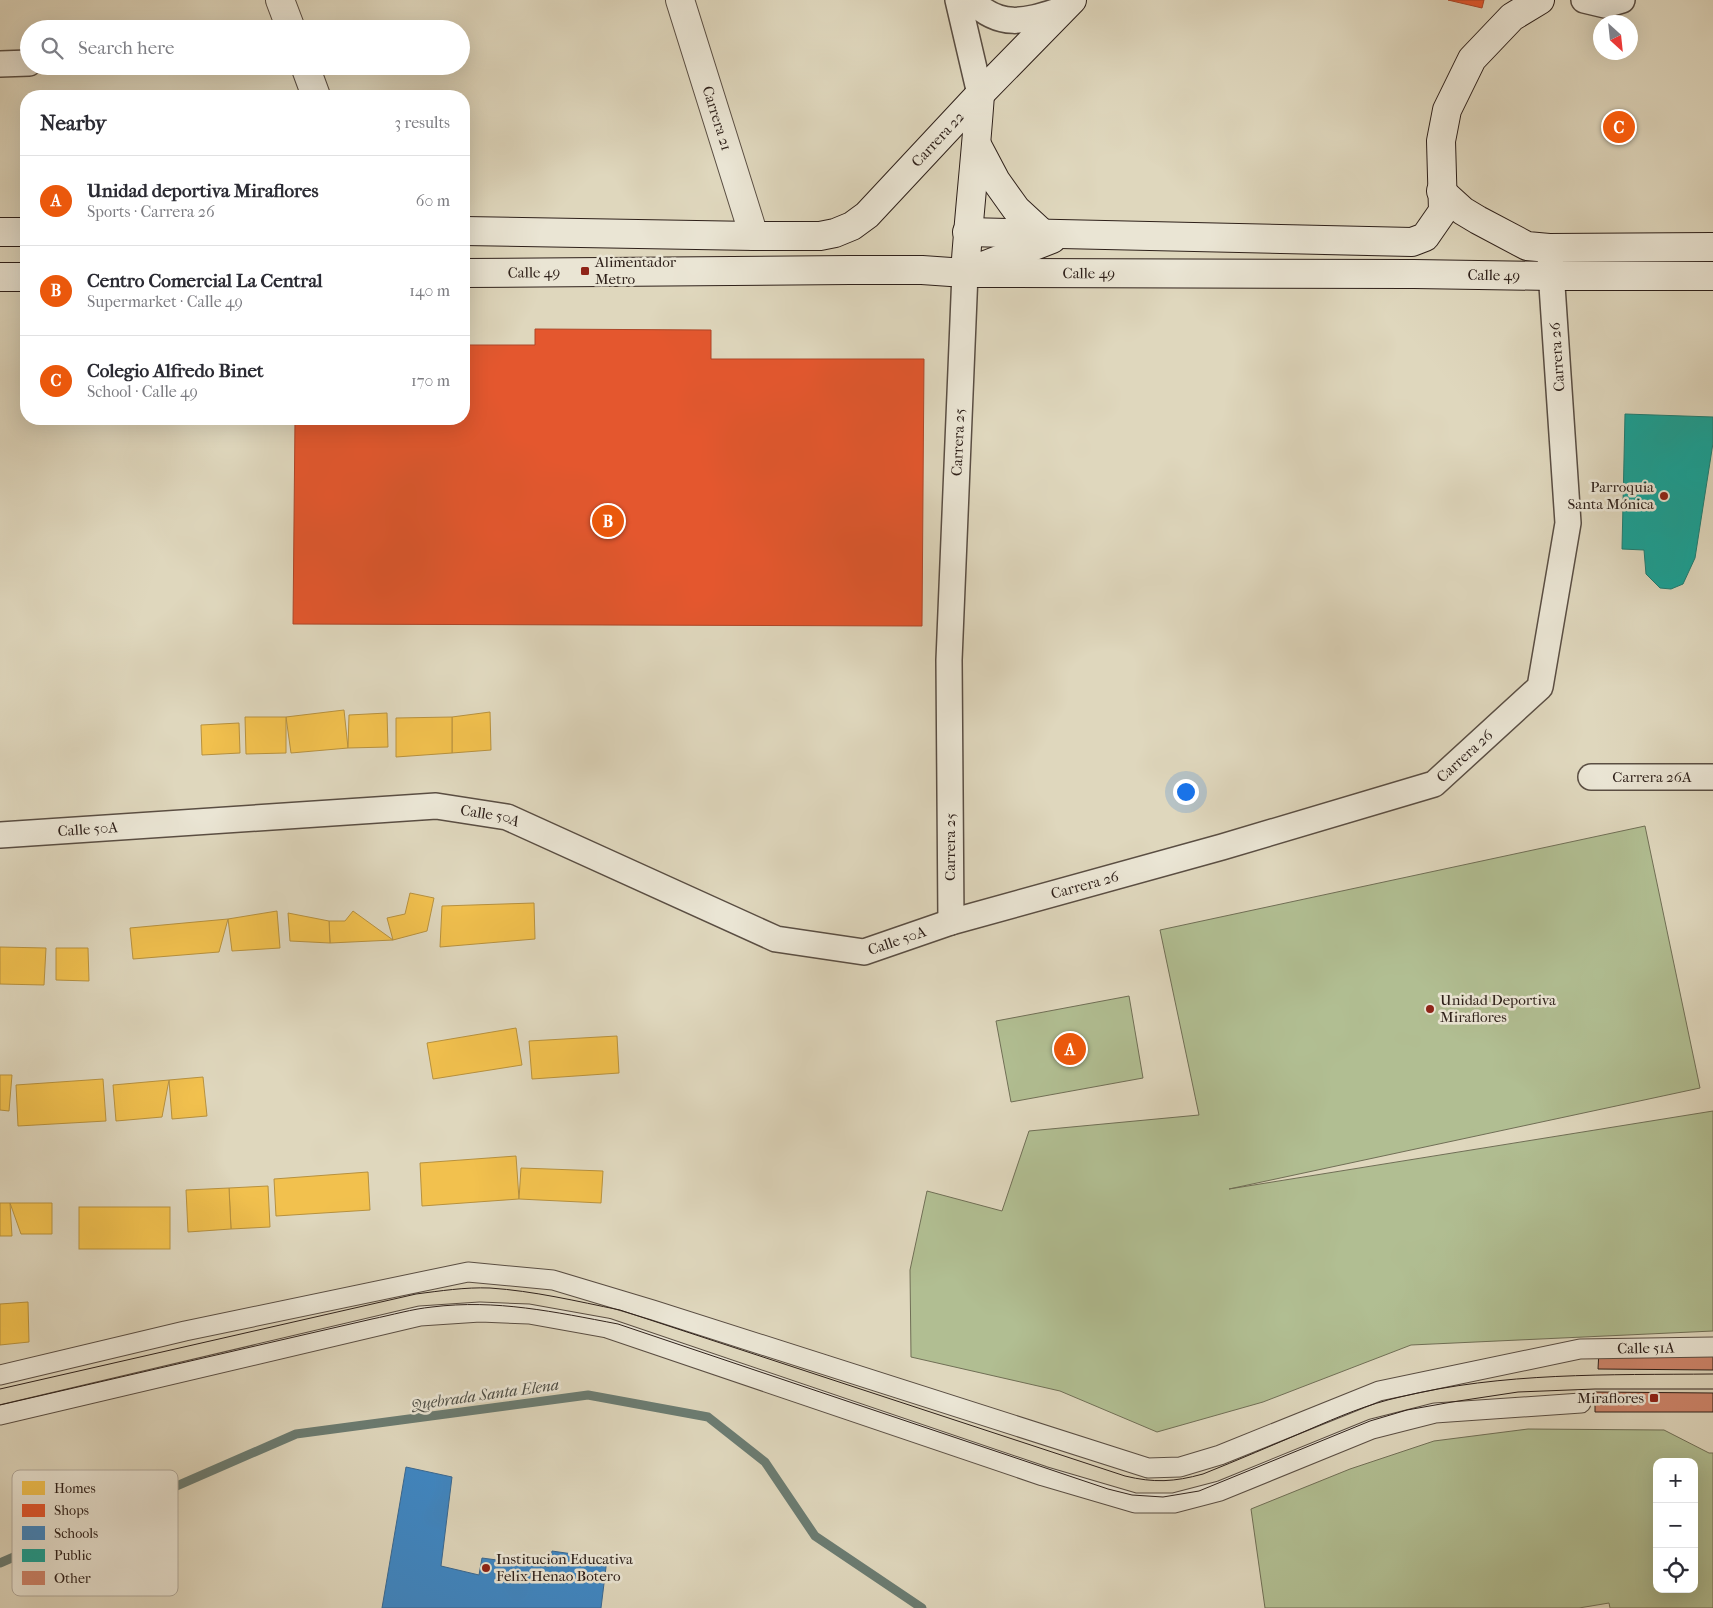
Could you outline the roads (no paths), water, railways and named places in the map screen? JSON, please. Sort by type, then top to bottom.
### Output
[{"type":"main road","points":[[280,0],[288,20]]},
{"type":"main road","name":"Carrera 21","points":[[680,0],[754,236]]},
{"type":"main road","points":[[967,232],[1412,242],[1425,237],[1443,211],[1441,141],[1448,110],[1472,59],[1512,17],[1540,0]]},
{"type":"main road","points":[[980,94],[1066,5]]},
{"type":"main road","points":[[308,75],[314,90]]},
{"type":"main road","name":"Carrera 22","points":[[754,236],[820,236],[835,233],[852,226],[866,215],[980,94]]},
{"type":"main road","name":"Carrera 25","points":[[965,273],[980,94]]},
{"type":"main road","points":[[977,145],[996,181],[1016,209],[1053,234]]},
{"type":"main road","name":"Calle 49","points":[[1441,191],[1463,211],[1527,246],[1549,248],[1713,247]]},
{"type":"main road","points":[[470,231],[754,236]]},
{"type":"main road","points":[[0,232],[20,232]]},
{"type":"main road","points":[[965,273],[1053,234]]},
{"type":"main road","name":"Calle 49","points":[[470,273],[922,270],[965,273],[1713,276]]},
{"type":"main road","points":[[0,277],[20,277]]},
{"type":"street","points":[[958,0],[980,94]]},
{"type":"street","points":[[971,0],[982,10],[996,17],[1012,20],[1027,20],[1066,5]]},
{"type":"street","points":[[1584,0],[1605,5],[1622,0]]},
{"type":"street","points":[[0,64],[20,63]]},
{"type":"street","name":"Carrera 26","points":[[950,922],[1232,844],[1434,784],[1540,687],[1568,523],[1549,248]]},
{"type":"street","name":"Carrera 25","points":[[950,922],[949,660],[965,273]]},
{"type":"street","name":"Carrera 26A","points":[[1591,777],[1713,776]]},
{"type":"street","name":"Calle 50A","points":[[0,835],[436,806],[507,817],[776,939],[864,952],[950,922]]},
{"type":"street","name":"Calle 51A","points":[[0,1375],[185,1331],[468,1272],[553,1280],[653,1310],[1148,1468],[1180,1467],[1220,1456],[1379,1391],[1580,1349],[1713,1347]]},
{"type":"street","points":[[0,1415],[420,1316],[480,1312],[529,1314],[607,1328],[1042,1476],[1135,1504],[1174,1503],[1220,1491],[1372,1429],[1435,1413],[1581,1403]]},
{"type":"waterway","name":"Quebrada Santa Elena","points":[[178,1485],[296,1434],[588,1395],[708,1417],[765,1462],[815,1536],[922,1608]]},
{"type":"waterway","name":"Quebrada Santa Elena","points":[[0,1563],[12,1558]]},
{"type":"tram line","points":[[0,1389],[416,1294],[462,1289],[506,1289],[620,1310],[1125,1476],[1164,1481],[1203,1474],[1365,1407],[1439,1389],[1478,1383],[1556,1376],[1713,1374]]},
{"type":"tram line","points":[[0,1405],[410,1311],[456,1305],[502,1306],[548,1311],[618,1324],[1108,1489],[1132,1495],[1163,1497],[1199,1491],[1370,1421],[1407,1410],[1518,1392],[1595,1389],[1713,1389]]},
{"type":"place","name":"Colegio Alfredo Binet","points":[[1619,127]]},
{"type":"place","name":"Alimentador Metro","points":[[585,271]]},
{"type":"place","name":"Parroquia Santa Mónica","points":[[1664,496]]},
{"type":"place","name":"Centro Comercial La Central","points":[[608,521]]},
{"type":"place","name":"Unidad Deportiva Miraflores","points":[[1430,1009]]},
{"type":"place","name":"Unidad deportiva Miraflores","points":[[1070,1049]]},
{"type":"place","name":"Miraflores","points":[[1654,1398]]},
{"type":"place","name":"Institucion Educativa Felix Henao Botero","points":[[486,1568]]}]
